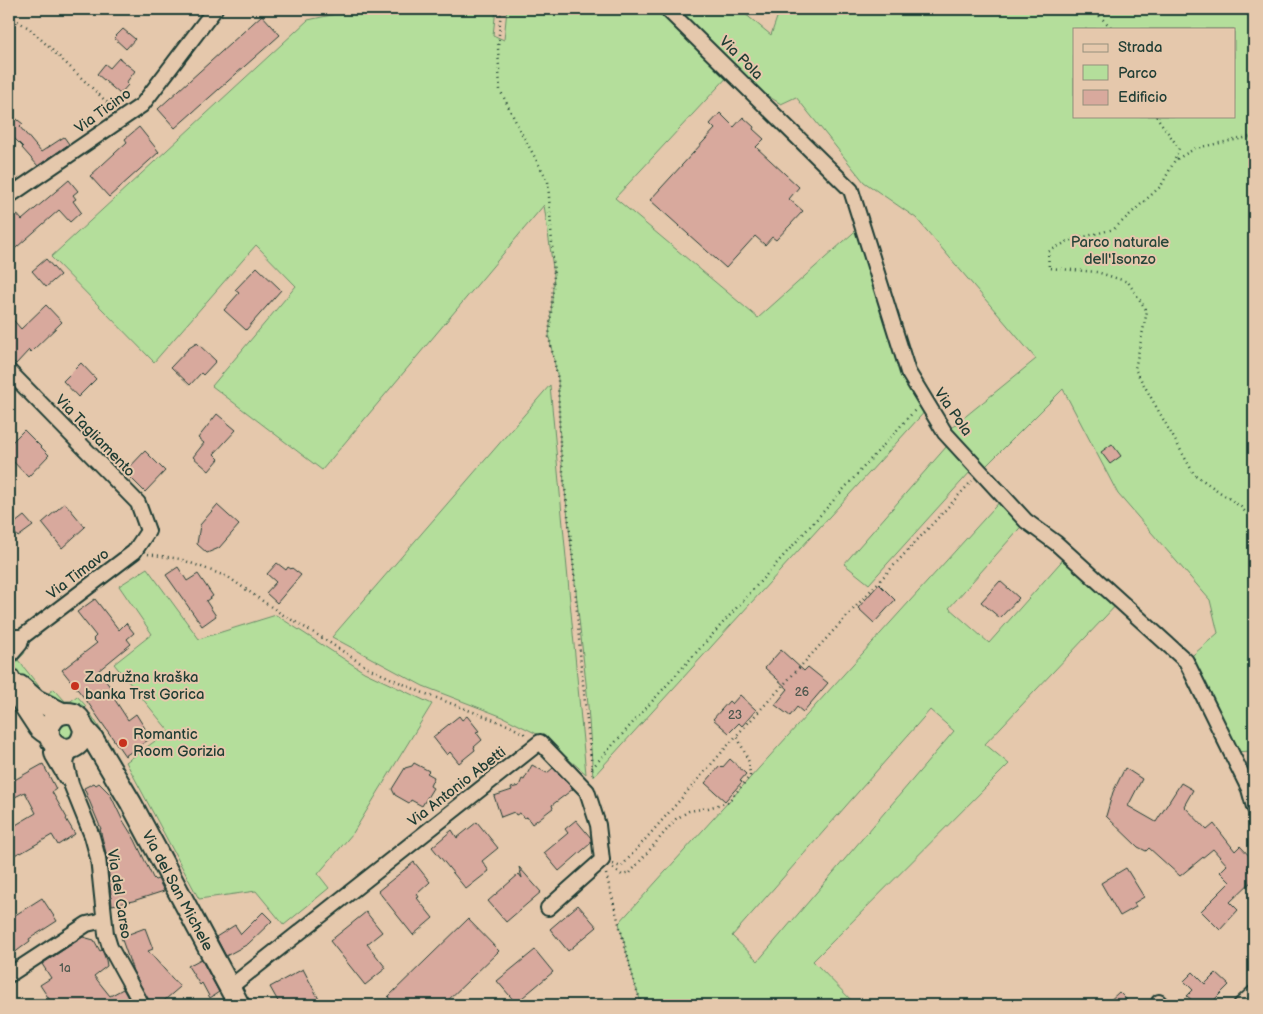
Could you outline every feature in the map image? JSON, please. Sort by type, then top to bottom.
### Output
[{"type":"main road","name":"Via del San Michele","points":[[9,678],[36,700],[62,714],[74,714],[83,723],[84,728],[94,739],[131,803],[234,996]]},
{"type":"main road","name":"Via del San Michele","points":[[9,678],[16,693],[39,728],[114,776]]},
{"type":"main road","points":[[62,714],[52,721],[49,727],[62,743],[81,742],[84,736],[84,728]]},
{"type":"street","name":"Via Ticino","points":[[9,196],[142,106],[215,9]]},
{"type":"street","name":"Via Pola","points":[[667,9],[851,190],[908,372],[944,433],[1026,521],[1056,543],[1186,661],[1249,789],[1254,807]]},
{"type":"street","name":"Via Tagliamento","points":[[9,371],[138,503],[148,531]]},
{"type":"street","name":"Via Timavo","points":[[9,657],[20,644],[15,640],[134,552],[148,531]]},
{"type":"street","points":[[540,742],[587,791],[598,825],[602,860],[548,908]]},
{"type":"street","name":"Via Antonio Abetti","points":[[234,996],[540,742]]},
{"type":"street","name":"Via del Carso","points":[[62,743],[52,752],[61,772],[71,784],[92,836],[101,874],[104,920],[110,947],[142,1005]]},
{"type":"street","points":[[9,975],[87,924],[104,920]]},
{"type":"street","points":[[1241,1005],[1254,993]]},
{"type":"path","points":[[501,9],[498,47],[500,90],[548,181],[554,274],[549,337],[558,379],[560,445],[573,559],[581,665],[593,777]]},
{"type":"path","points":[[1009,9],[1018,9]]},
{"type":"path","points":[[1092,9],[1112,28]]},
{"type":"path","points":[[9,16],[29,28],[124,118]]},
{"type":"path","points":[[1157,118],[1179,148],[1175,160],[1161,186],[1114,229],[1068,241],[1048,252],[1049,268],[1097,272],[1128,282],[1147,311],[1135,369],[1194,474],[1241,507],[1254,522]]},
{"type":"path","points":[[1175,160],[1196,148],[1254,136]]},
{"type":"path","points":[[592,768],[924,401]]},
{"type":"path","points":[[602,860],[620,867],[737,735],[980,472]]},
{"type":"path","points":[[134,552],[180,559],[228,577],[280,613],[368,668],[421,692],[510,726],[540,742]]},
{"type":"path","points":[[602,860],[622,875],[630,873],[676,818],[688,811],[728,802],[750,776],[749,762],[737,735]]},
{"type":"path","points":[[602,860],[642,1005]]},
{"type":"green space","name":"Parco naturale dell'Isonzo","points":[[359,9],[496,9],[493,35],[504,40],[507,9],[739,9],[771,35],[780,9],[1254,9],[1254,751],[1231,752],[1186,661],[1218,633],[1210,600],[1118,494],[1063,389],[980,472],[945,433],[1036,359],[916,218],[864,182],[796,97],[781,104],[731,73],[615,198],[758,318],[862,225],[928,408],[593,777],[587,692],[560,445],[558,379],[549,337],[554,275],[544,205],[322,470],[212,386],[296,286],[256,245],[154,362],[51,257],[308,20]]},
{"type":"green space","points":[[550,385],[586,774],[543,737],[503,717],[423,686],[332,637]]},
{"type":"green space","points":[[947,446],[971,471],[869,584],[844,564]]},
{"type":"green space","points":[[1003,498],[1026,521],[949,608],[989,643],[1068,554],[1120,601],[985,744],[1009,764],[813,961],[856,1005],[642,1005],[619,923]],"holes":[[[930,710],[954,731],[758,961],[732,936]]]},
{"type":"green space","points":[[147,568],[199,639],[276,615],[364,672],[432,704],[353,833],[318,874],[329,888],[284,925],[256,891],[199,899],[126,762],[169,731],[114,664],[152,634],[119,586]]},
{"type":"green space","points":[[18,651],[25,652],[18,660],[46,695],[54,689],[65,701],[71,701],[77,696],[86,706],[83,708],[53,700],[29,688],[13,667],[13,658]]},
{"type":"green space","points":[[90,713],[113,749],[108,752],[94,727]]},
{"type":"green space","points":[[62,723],[70,723],[75,728],[71,738],[64,739],[59,732]]},
{"type":"building","points":[[262,15],[280,35],[175,128],[158,109]]},
{"type":"building","points":[[123,29],[135,39],[126,49],[114,38]]},
{"type":"building","points":[[119,58],[135,71],[126,83],[128,85],[120,94],[97,74],[105,64],[110,68]]},
{"type":"building","points":[[9,113],[23,124],[20,127],[41,152],[64,137],[69,144],[38,166],[12,136],[9,139]]},
{"type":"building","points":[[720,113],[734,127],[743,117],[754,127],[753,129],[764,139],[756,147],[799,187],[789,199],[803,211],[776,240],[772,237],[765,245],[755,236],[726,268],[650,200],[715,129],[710,124]]},
{"type":"building","points":[[139,127],[159,152],[109,197],[90,176],[127,142],[125,139]]},
{"type":"building","points":[[69,180],[78,191],[73,195],[76,199],[73,201],[81,212],[70,222],[59,210],[9,254],[9,205],[22,220]]},
{"type":"building","points":[[46,259],[60,275],[46,287],[32,271]]},
{"type":"building","points":[[257,267],[281,290],[246,330],[224,310],[239,293],[235,290]]},
{"type":"building","points":[[46,305],[62,322],[31,352],[29,350],[16,364],[9,357],[9,315],[21,329]]},
{"type":"building","points":[[197,343],[216,361],[190,385],[171,367],[189,348]]},
{"type":"building","points":[[81,363],[96,379],[78,397],[63,381]]},
{"type":"building","points":[[217,414],[236,430],[214,454],[219,459],[209,471],[193,457],[204,443],[198,438]]},
{"type":"building","points":[[24,430],[49,455],[28,477],[9,457],[9,445]]},
{"type":"building","points":[[1112,444],[1121,456],[1110,464],[1101,452]]},
{"type":"building","points":[[145,451],[165,471],[145,492],[125,472]]},
{"type":"building","points":[[65,503],[85,527],[62,548],[42,523]]},
{"type":"building","points":[[217,505],[239,525],[219,548],[207,553],[197,544],[200,525]]},
{"type":"building","points":[[24,516],[33,526],[18,537],[10,527]]},
{"type":"building","points":[[277,563],[286,570],[288,567],[292,568],[301,575],[277,603],[266,593],[276,582],[267,574]]},
{"type":"building","points":[[178,567],[187,581],[198,574],[213,596],[206,601],[216,616],[202,626],[166,575]]},
{"type":"building","points":[[1000,581],[1019,598],[1000,618],[981,602]]},
{"type":"building","points":[[879,584],[895,600],[874,623],[858,608]]},
{"type":"building","points":[[95,599],[119,630],[126,623],[134,633],[127,639],[131,644],[98,671],[112,687],[118,698],[115,700],[128,720],[136,714],[151,738],[125,756],[86,700],[62,670],[97,643],[93,639],[96,636],[77,612]]},
{"type":"building","points":[[781,650],[804,671],[808,667],[828,683],[803,712],[797,707],[790,716],[775,705],[788,689],[765,668]]},
{"type":"building","points":[[740,695],[756,710],[742,726],[739,723],[729,733],[713,719],[729,701],[732,704]]},
{"type":"building","points":[[459,716],[462,720],[467,716],[479,731],[476,732],[482,740],[474,747],[475,750],[459,763],[450,752],[447,755],[433,737]]},
{"type":"building","points":[[730,759],[746,774],[740,781],[742,782],[725,801],[705,783],[720,766],[722,768]]},
{"type":"building","points":[[414,763],[429,771],[427,773],[434,777],[430,786],[433,788],[422,806],[411,800],[409,803],[395,795],[392,789],[405,768],[412,766]]},
{"type":"building","points":[[43,764],[56,789],[52,792],[75,834],[58,845],[52,835],[9,858],[9,829],[36,813],[25,792],[15,797],[9,783]]},
{"type":"building","points":[[532,765],[547,773],[553,768],[573,789],[532,824],[527,817],[524,818],[520,813],[516,815],[514,812],[501,817],[494,796],[519,786]]},
{"type":"building","points":[[1125,768],[1142,779],[1128,806],[1156,822],[1181,783],[1193,790],[1184,806],[1207,830],[1214,824],[1235,851],[1240,846],[1254,861],[1247,868],[1254,875],[1254,879],[1230,902],[1238,910],[1220,930],[1201,911],[1230,882],[1220,872],[1227,865],[1213,849],[1180,876],[1149,848],[1146,851],[1138,847],[1106,816],[1113,792]]},
{"type":"building","points":[[94,783],[96,785],[99,783],[110,794],[153,878],[155,880],[158,879],[164,891],[133,901],[112,905],[107,857],[101,829],[84,788]]},
{"type":"building","points":[[576,820],[591,838],[591,843],[559,871],[544,853],[568,833],[565,829]]},
{"type":"building","points":[[477,822],[498,848],[482,861],[489,871],[466,889],[432,847],[452,830],[457,838]]},
{"type":"building","points":[[414,862],[430,882],[417,894],[419,897],[417,898],[433,918],[413,935],[378,891]]},
{"type":"building","points":[[519,867],[541,892],[506,922],[488,901],[519,874],[522,878]]},
{"type":"building","points":[[1126,868],[1144,897],[1134,903],[1136,907],[1120,916],[1101,883]]},
{"type":"building","points":[[42,898],[57,921],[29,939],[30,941],[9,957],[9,919]]},
{"type":"building","points":[[578,905],[597,927],[568,951],[550,929]]},
{"type":"building","points":[[263,912],[272,921],[248,944],[226,956],[216,937],[235,925],[241,934]]},
{"type":"building","points":[[366,912],[382,932],[367,944],[386,968],[365,985],[330,941]]},
{"type":"building","points":[[468,919],[499,951],[443,1005],[397,1005],[388,997]]},
{"type":"building","points":[[145,928],[153,949],[148,951],[180,987],[159,1005],[151,1005],[133,971],[121,937]]},
{"type":"building","points":[[83,937],[94,940],[100,951],[102,950],[106,960],[107,966],[94,976],[110,996],[123,989],[132,1005],[53,1005],[40,985],[51,978],[42,964]]},
{"type":"building","points":[[535,950],[553,972],[516,1003],[497,981]]},
{"type":"building","points":[[201,959],[219,992],[210,998],[202,983],[200,985],[188,966]]},
{"type":"building","points":[[303,969],[322,1005],[280,1005],[270,987]]},
{"type":"building","points":[[1193,972],[1205,984],[1216,973],[1229,985],[1209,1005],[1198,1005],[1187,996],[1193,990],[1184,981]]},
{"type":"building","points":[[1119,992],[1132,1005],[1105,1005]]},
{"type":"place","name":"Zadružna kraška banka Trst Gorica","points":[[75,686]]},
{"type":"place","name":"Romantic Room Gorizia","points":[[123,743]]}]
